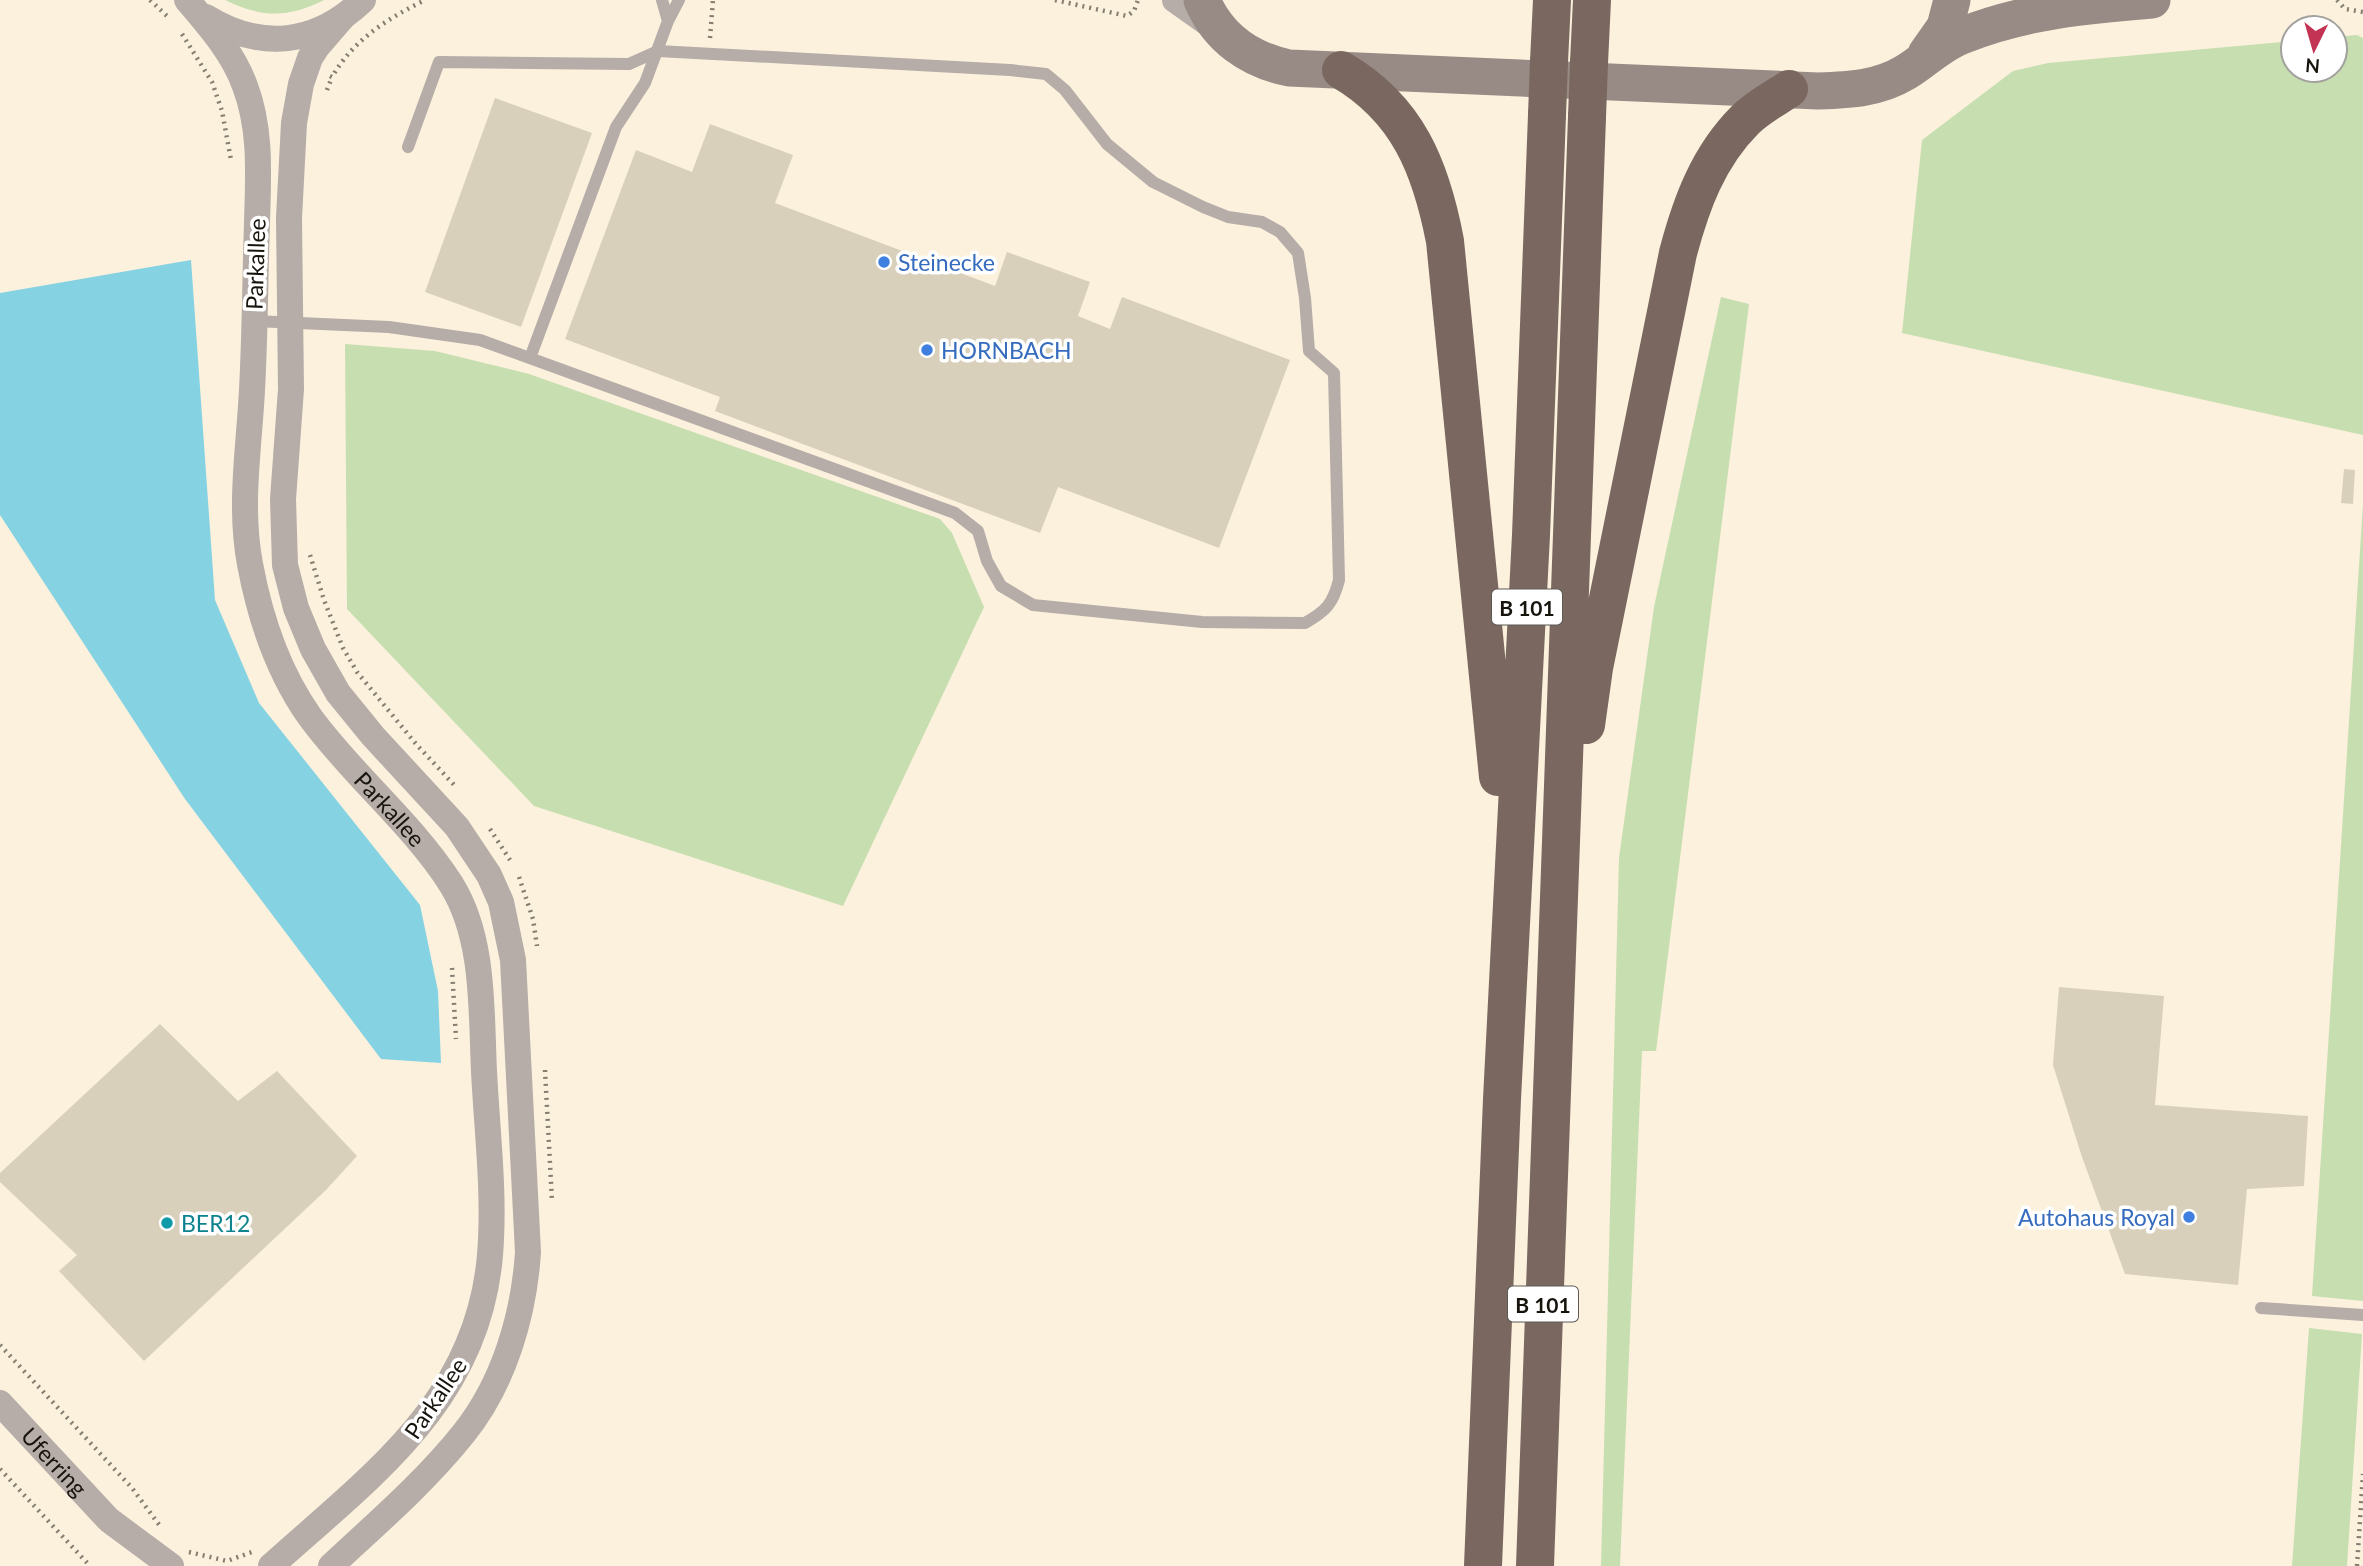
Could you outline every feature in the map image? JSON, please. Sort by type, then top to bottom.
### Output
[{"type":"highway","name":"B 101","points":[[1483,1566],[1502,1099],[1531,534],[1552,0]]},
{"type":"highway","name":"B 101","points":[[1535,1566],[1592,0]]},
{"type":"highway","points":[[1341,70],[1379,97],[1402,125],[1430,181],[1445,241],[1497,752],[1502,1099]]},
{"type":"highway","points":[[1553,1016],[1578,782],[1594,668],[1678,253],[1698,189],[1724,144],[1746,119],[1789,89]]},
{"type":"main road","points":[[1202,0],[1226,37],[1244,52],[1275,65],[1818,91],[1869,88],[1887,82],[1944,44],[2010,19],[2095,4],[2152,0]]},
{"type":"main road","points":[[1923,58],[1945,27],[1952,0]]},
{"type":"street","points":[[1175,0],[1226,37]]},
{"type":"street","name":"Parkallee","points":[[183,8],[237,33],[264,38],[291,38],[309,34],[356,8]]},
{"type":"street","name":"Parkallee","points":[[183,8],[220,39],[245,86],[256,127],[258,169],[252,388],[244,505],[246,541],[260,611],[280,664],[309,715],[344,759],[422,846],[453,888],[472,939],[480,990],[492,1225],[487,1283],[480,1315],[459,1368],[434,1408],[385,1464],[265,1556]]},
{"type":"street","name":"Parkallee","points":[[331,1566],[421,1481],[466,1431],[482,1405],[498,1376],[520,1312],[526,1284],[527,1227],[513,960],[501,902],[489,875],[457,827],[373,736],[338,693],[313,649],[296,608],[285,565],[282,534],[290,403],[289,218],[297,100],[310,58],[317,47],[356,8]]},
{"type":"street","name":"Uferring","points":[[0,1403],[109,1520],[138,1566]]},
{"type":"street","name":"Uferring","points":[[109,1520],[176,1558]]},
{"type":"lane","points":[[662,0],[668,21]]},
{"type":"lane","points":[[530,358],[616,127],[645,83],[668,21],[679,0]]},
{"type":"lane","points":[[254,321],[389,327],[480,340],[530,358],[707,425],[955,513],[978,530],[987,561],[1002,586],[1033,605],[1202,622],[1305,623],[1318,616],[1333,601],[1339,580],[1334,373],[1309,351],[1298,253],[1280,232],[1262,222],[1228,217],[1153,182],[1107,144],[1065,90],[1046,74],[709,52],[657,51],[629,64],[439,62],[408,147]]},
{"type":"lane","points":[[2262,1308],[2363,1315]]},
{"type":"path","points":[[150,0],[183,8]]},
{"type":"path","points":[[709,52],[713,0]]},
{"type":"path","points":[[1055,0],[1127,16],[1134,11],[1138,0]]},
{"type":"path","points":[[2337,0],[2345,9],[2363,12]]},
{"type":"path","points":[[178,29],[212,82],[222,111],[232,170]]},
{"type":"path","points":[[452,967],[457,1045]]},
{"type":"path","points":[[0,1345],[132,1488],[161,1527]]},
{"type":"path","points":[[0,1469],[90,1566]]},
{"type":"path","points":[[2357,1566],[2363,1474]]},
{"type":"path","points":[[176,1558],[227,1561],[251,1552],[265,1556]]},
{"type":"green space","points":[[225,0],[324,0],[299,10],[275,14],[251,10]]},
{"type":"green space","points":[[2349,36],[2363,38],[2363,435],[1902,333],[1922,140],[2013,71],[2048,63],[2279,42],[2279,84],[2349,84]]},
{"type":"green space","points":[[1721,297],[1749,304],[1656,1051],[1642,1051],[1620,1566],[1601,1566],[1619,858],[1654,607]]},
{"type":"green space","points":[[345,344],[435,351],[529,374],[940,519],[952,533],[984,607],[843,906],[534,806],[347,609]]},
{"type":"green space","points":[[2363,504],[2363,1301],[2312,1296]]},
{"type":"green space","points":[[2309,1328],[2362,1334],[2347,1566],[2292,1566]]},
{"type":"water","points":[[191,260],[215,600],[259,703],[420,905],[438,991],[441,1063],[381,1059],[185,799],[0,515],[0,293]]},
{"type":"building","points":[[495,98],[592,133],[521,327],[425,292]]},
{"type":"building","name":"HORNBACH","points":[[710,124],[793,155],[775,203],[995,286],[1007,252],[1090,282],[1078,316],[1110,329],[1122,297],[1290,360],[1219,548],[1058,487],[1040,533],[715,411],[720,397],[565,339],[636,150],[692,172]]},
{"type":"building","points":[[2344,469],[2355,470],[2353,504],[2341,503]]},
{"type":"building","points":[[2059,987],[2164,996],[2155,1105],[2308,1116],[2304,1186],[2247,1189],[2238,1285],[2125,1274],[2082,1157],[2053,1065]]},
{"type":"building","name":"BER12","points":[[160,1024],[238,1101],[277,1071],[357,1156],[326,1190],[144,1361],[59,1271],[77,1255],[0,1182],[0,1173]]},
{"type":"place","name":"Steinecke","points":[[884,262]]},
{"type":"place","name":"HORNBACH","points":[[927,350]]},
{"type":"place","name":"Autohaus Royal","points":[[2189,1217]]},
{"type":"place","name":"BER12","points":[[167,1223]]}]
